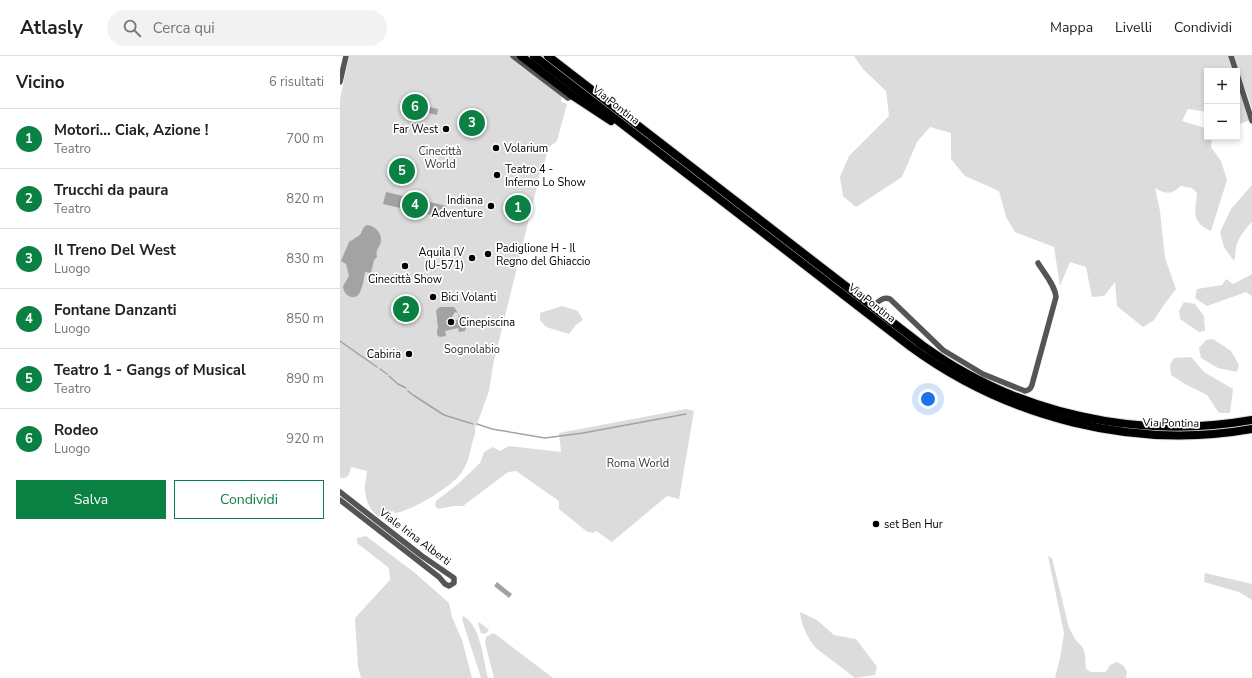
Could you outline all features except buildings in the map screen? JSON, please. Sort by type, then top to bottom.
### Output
[{"type":"highway","points":[[520,56],[572,96],[612,122],[671,166],[682,170]]},
{"type":"highway","name":"Via Pontina","points":[[534,56],[918,352],[946,371],[986,392],[1052,417],[1094,427],[1123,431],[1188,435],[1214,434],[1252,429]]},
{"type":"highway","name":"Via Pontina","points":[[548,56],[922,345],[966,373],[997,389],[1042,406],[1094,420],[1150,426],[1196,427],[1252,420]]},
{"type":"street","points":[[340,82],[346,56]]},
{"type":"street","points":[[513,56],[568,98],[572,96]]},
{"type":"street","points":[[1231,56],[1235,68]]},
{"type":"street","points":[[1240,83],[1252,121]]},
{"type":"street","points":[[873,306],[883,298],[890,299],[943,350],[983,374],[1025,391],[1031,388],[1056,296],[1053,286],[1038,263]]},
{"type":"street","name":"Viale Irina Alberti","points":[[340,492],[422,556],[454,578],[454,583],[449,586],[446,584],[340,500]]},
{"type":"green space","name":"Cinecittà World","points":[[349,56],[510,56],[562,96],[561,102],[567,104],[557,141],[548,148],[543,170],[541,170],[493,365],[489,391],[476,427],[474,426],[475,434],[466,465],[457,478],[432,497],[411,508],[395,513],[393,511],[381,518],[374,513],[367,499],[365,488],[367,471],[351,467],[347,477],[340,478],[340,99]]},
{"type":"green space","points":[[854,56],[1229,56],[1233,68],[1204,68],[1204,112],[1188,109],[1182,121],[1204,128],[1204,140],[1212,140],[1211,147],[1221,161],[1227,180],[1211,231],[1205,228],[1197,220],[1195,211],[1197,193],[1192,188],[1181,186],[1168,193],[1155,188],[1160,211],[1165,258],[1176,289],[1154,320],[1143,327],[1117,306],[1115,282],[1104,296],[1092,297],[1086,267],[1070,262],[1060,286],[1054,247],[1015,232],[1006,217],[999,191],[965,176],[951,159],[951,133],[930,127],[917,142],[902,177],[856,207],[843,196],[840,177],[849,156],[889,116],[886,91],[863,69]]},
{"type":"green space","points":[[1234,56],[1252,56],[1252,109],[1240,74],[1240,68],[1238,68]]},
{"type":"green space","points":[[1240,89],[1250,120],[1240,124]]},
{"type":"green space","points":[[1252,185],[1252,222],[1243,232],[1238,241],[1234,261],[1224,247],[1220,232],[1231,209]]},
{"type":"green space","points":[[1252,274],[1252,296],[1246,292],[1207,306],[1195,298],[1197,289],[1222,285],[1226,279],[1233,284]]},
{"type":"green space","points":[[1184,302],[1195,304],[1204,316],[1205,331],[1199,332],[1180,319],[1179,311]]},
{"type":"green space","points":[[562,306],[578,311],[583,320],[576,325],[569,334],[546,327],[540,320],[540,313]]},
{"type":"green space","points":[[1213,339],[1231,351],[1239,365],[1237,372],[1218,368],[1201,358],[1199,348],[1206,340]]},
{"type":"green space","points":[[1191,357],[1204,372],[1233,389],[1230,413],[1219,413],[1207,395],[1171,375],[1170,365],[1174,358]]},
{"type":"green space","name":"Roma World","points":[[686,409],[694,411],[679,499],[667,496],[612,542],[596,531],[593,533],[586,531],[559,509],[559,501],[516,471],[508,472],[463,506],[438,509],[435,505],[436,501],[459,483],[480,463],[484,452],[493,447],[500,451],[509,446],[561,452],[559,433]]},
{"type":"green space","points":[[366,536],[415,573],[449,603],[452,617],[462,640],[472,678],[361,678],[358,667],[355,618],[390,580],[389,568],[357,543],[357,538]]},
{"type":"green space","points":[[1048,556],[1052,558],[1069,628],[1075,639],[1083,648],[1086,669],[1091,672],[1106,672],[1110,665],[1117,662],[1124,666],[1127,672],[1126,678],[1055,678],[1064,633]]},
{"type":"green space","points":[[1205,573],[1252,584],[1252,600],[1239,592],[1204,582]]},
{"type":"green space","points":[[800,612],[817,620],[834,635],[856,639],[877,667],[875,675],[855,678],[816,648],[805,631]]},
{"type":"green space","points":[[463,616],[474,627],[478,635],[488,678],[481,678],[462,619]]},
{"type":"green space","points":[[479,622],[489,630],[485,634],[481,633],[478,624]]},
{"type":"green space","points":[[493,633],[553,678],[494,678],[485,643],[486,637]]},
{"type":"shaded area","points":[[425,106],[438,109],[437,115],[424,112]]},
{"type":"shaded area","points":[[386,192],[447,206],[444,218],[383,204]]},
{"type":"shaded area","points":[[367,225],[377,230],[381,241],[371,273],[365,272],[363,285],[360,292],[356,297],[353,297],[347,295],[344,290],[343,286],[349,276],[346,264],[341,261],[349,242],[360,235],[364,227]]},
{"type":"shaded area","name":"Cinepiscina","points":[[440,307],[454,307],[458,313],[455,312],[452,319],[453,321],[459,319],[459,315],[465,325],[465,331],[459,332],[458,328],[445,331],[446,336],[440,337],[437,335],[438,326],[436,312]]},
{"type":"shaded area","points":[[497,582],[512,594],[509,598],[494,586]]},
{"type":"waterway","points":[[340,341],[377,367]]},
{"type":"waterway","points":[[380,369],[387,374]]},
{"type":"waterway","points":[[389,376],[398,384],[406,388]]},
{"type":"waterway","points":[[408,391],[444,415],[473,424]]},
{"type":"waterway","points":[[477,424],[492,429],[545,438],[583,433],[686,414]]},
{"type":"place","name":"Rodeo","points":[[415,107]]},
{"type":"place","name":"Il Treno Del West","points":[[472,123]]},
{"type":"place","name":"Far West","points":[[446,129]]},
{"type":"place","name":"Volarium","points":[[496,148]]},
{"type":"place","name":"Teatro 1 - Gangs of Musical","points":[[402,171]]},
{"type":"place","name":"Teatro 4 - Inferno Lo Show","points":[[497,175]]},
{"type":"place","name":"Fontane Danzanti","points":[[415,205]]},
{"type":"place","name":"Indiana Adventure","points":[[491,206]]},
{"type":"place","name":"Motori... Ciak, Azione !","points":[[518,208]]},
{"type":"place","name":"Padiglione H - Il Regno del Ghiaccio","points":[[488,254]]},
{"type":"place","name":"Aquila IV (U-571)","points":[[472,258]]},
{"type":"place","name":"Cinecittà Show","points":[[405,266]]},
{"type":"place","name":"Bici Volanti","points":[[433,297]]},
{"type":"place","name":"Trucchi da paura","points":[[406,309]]},
{"type":"place","name":"Cinepiscina","points":[[451,322]]},
{"type":"place","name":"Cabiria","points":[[409,354]]},
{"type":"place","name":"set Ben Hur","points":[[876,524]]},
{"type":"park label","name":"Sognolabio","points":[[472,349]]}]
